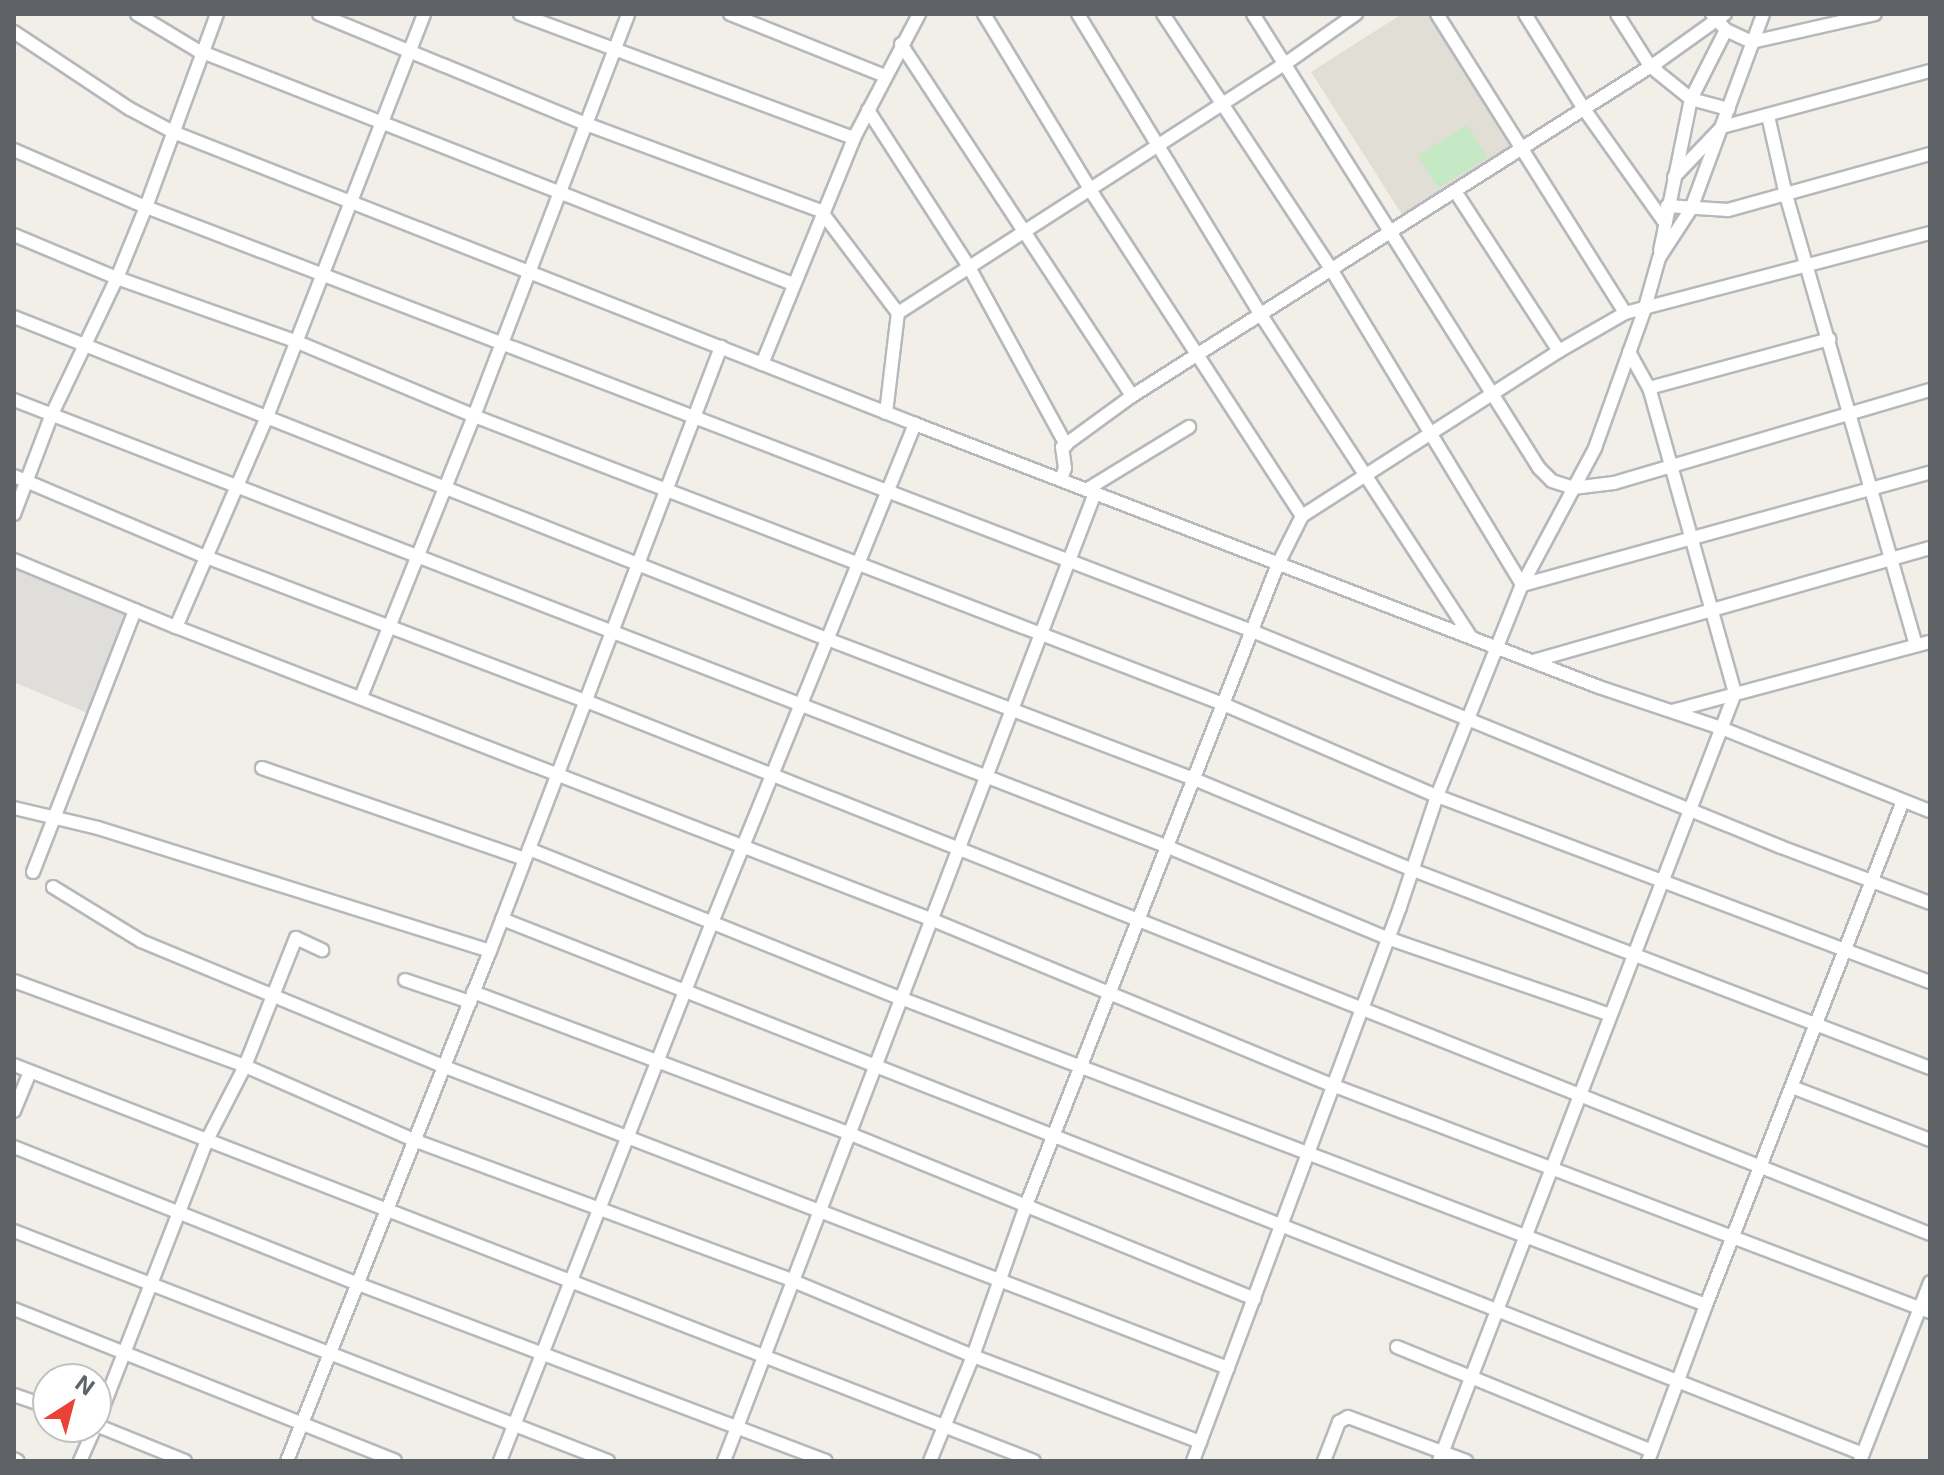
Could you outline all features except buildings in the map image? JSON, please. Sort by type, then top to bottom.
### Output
[{"type":"street","points":[[137,14],[165,34],[203,52],[793,284]]},
{"type":"street","points":[[14,514],[19,478],[117,278],[217,14]]},
{"type":"street","points":[[319,14],[586,124],[821,211],[898,313],[886,413]]},
{"type":"street","points":[[176,627],[267,417],[320,273],[424,14]]},
{"type":"street","points":[[520,14],[854,138]]},
{"type":"street","points":[[361,697],[474,416],[628,14]]},
{"type":"street","points":[[730,14],[885,76]]},
{"type":"street","points":[[762,364],[821,211],[854,138],[919,14]]},
{"type":"street","points":[[984,14],[1090,189],[1302,516]]},
{"type":"street","points":[[1078,14],[1261,315],[1472,638]]},
{"type":"street","points":[[1163,14],[1331,269],[1522,585]]},
{"type":"street","points":[[1253,14],[1539,468],[1552,481],[1573,488],[1614,483],[1930,390]]},
{"type":"street","points":[[1437,14],[1625,313]]},
{"type":"street","points":[[1525,14],[1584,109],[1665,223]]},
{"type":"street","points":[[1617,14],[1650,66],[1691,99],[1729,109]]},
{"type":"street","points":[[1659,258],[1691,209],[1763,14]]},
{"type":"street","points":[[1720,20],[1752,42],[1875,14]]},
{"type":"street","points":[[898,313],[1285,64],[1353,15]]},
{"type":"street","points":[[1061,480],[1065,468],[1060,450],[1132,396],[1720,20]]},
{"type":"street","points":[[1193,1461],[1413,870],[1437,796],[1522,585],[1595,448],[1644,311],[1659,258],[1667,206],[1691,99],[1720,20]]},
{"type":"street","points":[[14,32],[130,109],[173,132],[886,413],[1532,661],[1721,728],[1930,811]]},
{"type":"street","points":[[901,44],[1132,396]]},
{"type":"street","points":[[1674,177],[1722,127],[1930,71]]},
{"type":"street","points":[[868,110],[969,267],[1066,445]]},
{"type":"street","points":[[1768,116],[1786,195],[1916,645]]},
{"type":"street","points":[[14,150],[146,207],[1252,631],[1467,721],[1930,903]]},
{"type":"street","points":[[1667,206],[1728,210],[1930,154]]},
{"type":"street","points":[[1455,191],[1559,351]]},
{"type":"street","points":[[930,1461],[973,1356],[1025,1208],[1278,564],[1302,516],[1559,351],[1625,313],[1644,311],[1930,233]]},
{"type":"street","points":[[14,235],[117,278],[295,341],[474,416],[1223,704],[1437,796],[1930,982]]},
{"type":"street","points":[[14,317],[827,639],[1194,779],[1413,870],[1930,1068]]},
{"type":"street","points":[[1649,388],[1829,339]]},
{"type":"street","points":[[287,1461],[445,1067],[721,347]]},
{"type":"street","points":[[1441,1456],[1735,693],[1649,388],[1629,352]]},
{"type":"street","points":[[14,400],[1168,847],[1387,938],[1610,1015]]},
{"type":"street","points":[[500,1461],[713,920],[915,424]]},
{"type":"street","points":[[724,1461],[817,1210],[903,999],[988,777],[1090,491],[1189,427]]},
{"type":"street","points":[[1522,585],[1930,473]]},
{"type":"street","points":[[19,478],[206,557],[586,701],[1930,1234]]},
{"type":"street","points":[[1532,661],[1930,548]]},
{"type":"street","points":[[14,560],[176,627],[933,920],[1332,1085],[1925,1310]]},
{"type":"street","points":[[33,872],[135,610]]},
{"type":"street","points":[[1672,711],[1930,642]]},
{"type":"street","points":[[262,768],[527,854],[713,920],[903,999],[1706,1305]]},
{"type":"street","points":[[1397,1347],[1650,1456],[1870,879],[1903,801]]},
{"type":"street","points":[[14,808],[98,828],[490,951]]},
{"type":"street","points":[[53,887],[141,941],[445,1067],[627,1140],[1228,1368]]},
{"type":"street","points":[[502,919],[684,993],[1054,1135],[1496,1313],[1679,1381],[1862,1457],[1925,1310],[1930,1282]]},
{"type":"street","points":[[185,1461],[96,1425],[207,1140],[245,1066],[296,938],[322,950]]},
{"type":"street","points":[[405,980],[471,997],[848,1133],[1025,1208],[1254,1299]]},
{"type":"street","points":[[14,981],[245,1066],[416,1141],[791,1280],[973,1356],[1200,1442]]},
{"type":"street","points":[[14,1065],[1034,1461]]},
{"type":"street","points":[[14,1111],[30,1072]]},
{"type":"street","points":[[1792,1087],[1930,1140]]},
{"type":"street","points":[[14,1147],[358,1284],[826,1461]]},
{"type":"street","points":[[14,1231],[608,1461]]},
{"type":"street","points":[[14,1309],[395,1461]]},
{"type":"street","points":[[1324,1461],[1339,1422],[1348,1417],[1441,1456],[1466,1461]]},
{"type":"shaded area","points":[[1402,14],[1430,14],[1514,145],[1403,216],[1311,72]]},
{"type":"shaded area","points":[[14,568],[131,615],[92,715],[14,682]]},
{"type":"green space","points":[[1467,125],[1487,157],[1438,188],[1418,156]]}]
